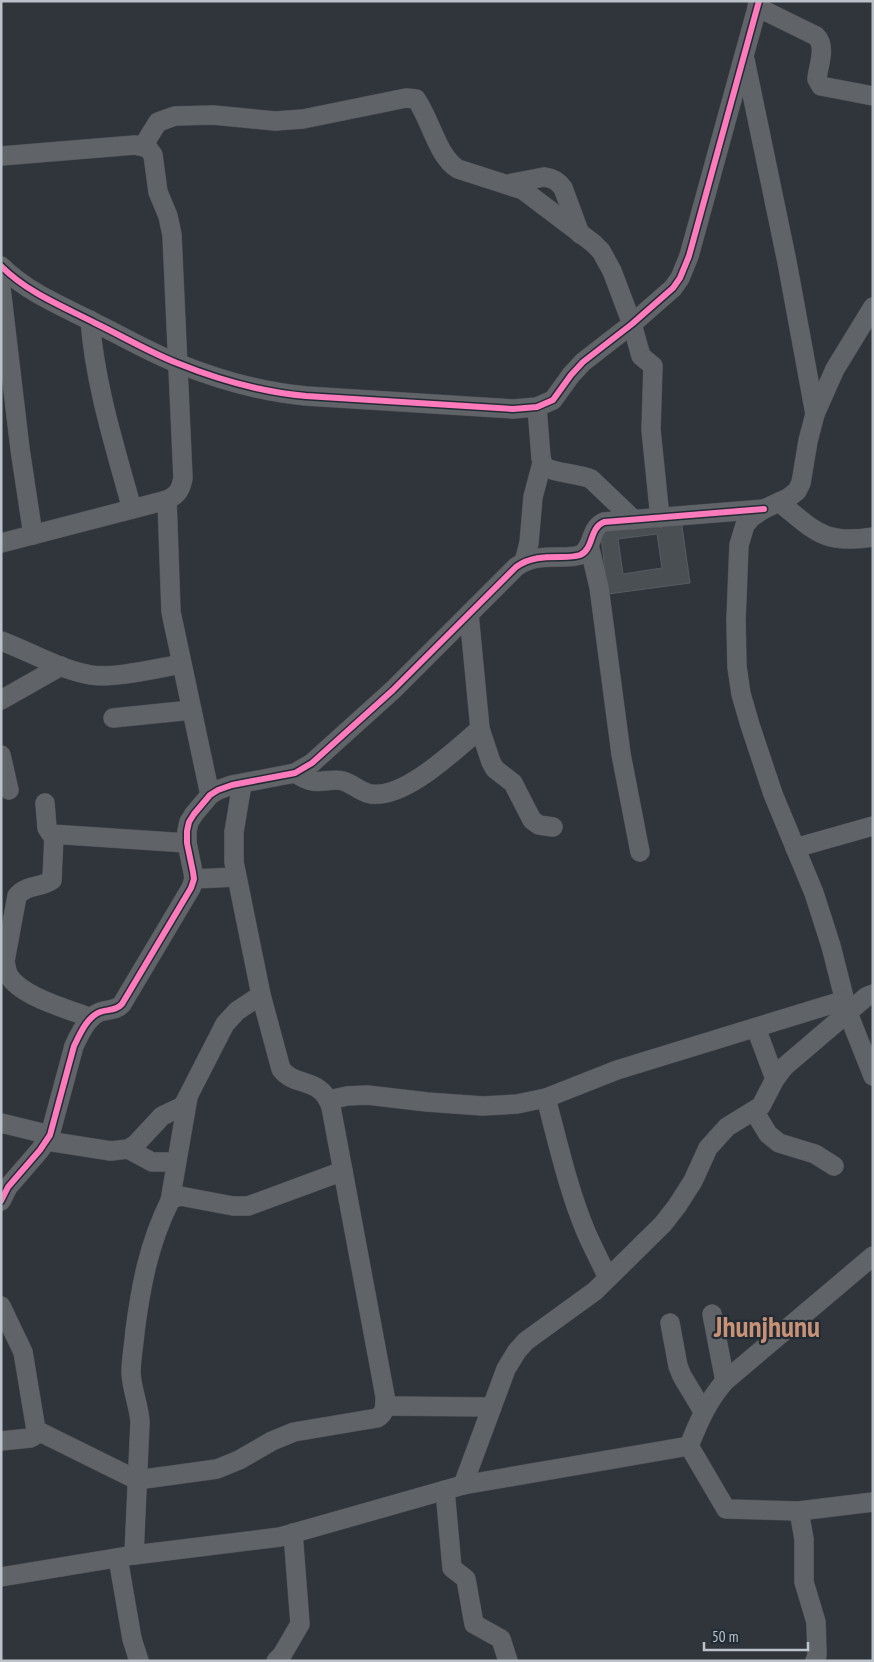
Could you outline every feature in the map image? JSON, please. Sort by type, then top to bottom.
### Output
[{"type":"street","points":[[1,266],[36,294],[177,363],[254,389],[279,394],[513,408],[537,407],[553,400],[582,362],[632,324],[673,288],[686,267],[758,4],[820,40],[822,48],[817,79],[821,86],[873,96]]},
{"type":"street","points":[[744,56],[787,262],[816,414]]},
{"type":"street","points":[[143,146],[158,122],[168,117],[220,115],[275,121],[303,120],[410,97],[413,98],[418,102],[452,165],[470,173],[508,184],[533,196],[593,243],[606,259],[632,324],[641,356],[653,366],[651,430],[660,518]]},
{"type":"street","points":[[1,156],[125,146],[143,146],[148,148],[153,155],[158,192],[168,216],[172,235],[183,478],[179,492],[167,500],[1,543]]},
{"type":"street","points":[[508,184],[544,177],[554,179],[563,188],[580,234]]},
{"type":"street","points":[[1,288],[20,450],[33,535]]},
{"type":"street","points":[[873,307],[835,369],[816,414],[808,441],[801,483],[797,491],[788,498],[752,517],[745,525],[740,540],[736,620],[737,667],[741,694],[750,725],[774,794],[814,893],[831,946],[846,1006],[873,1076]]},
{"type":"street","points":[[90,320],[92,353],[97,379],[132,509]]},
{"type":"street","points":[[524,562],[530,543],[533,497],[542,463],[537,407]]},
{"type":"street","points":[[542,463],[544,467],[552,471],[591,479],[634,520]]},
{"type":"street","points":[[167,500],[171,612],[210,795]]},
{"type":"street","points":[[1,1201],[8,1186],[48,1138],[74,1046],[80,1034],[91,1018],[101,1012],[117,1008],[122,1004],[185,898],[194,879],[187,842],[189,822],[210,795],[224,788],[295,773],[303,769],[393,690],[516,567],[524,562],[543,557],[576,556],[586,551],[593,533],[600,524],[771,506],[825,536],[845,540],[873,537]]},
{"type":"street","points":[[589,545],[600,587],[621,754],[640,852]]},
{"type":"street","points":[[469,614],[480,729],[490,762],[495,769],[513,783],[532,820],[539,825],[553,827]]},
{"type":"street","points":[[1,641],[61,666],[98,676],[182,664]]},
{"type":"street","points":[[1,700],[61,666]]},
{"type":"street","points":[[113,718],[192,710]]},
{"type":"street","points":[[295,773],[313,781],[344,782],[368,793],[379,794],[389,792],[406,786],[437,766],[480,729]]},
{"type":"street","points":[[1,755],[9,790]]},
{"type":"street","points":[[36,1430],[137,1480],[217,1469],[294,1432],[377,1418],[381,1416],[386,1406],[329,1100],[316,1086],[289,1076],[281,1069],[261,995],[236,877],[233,849],[242,784]]},
{"type":"street","points":[[44,803],[48,831],[54,835],[187,842]]},
{"type":"street","points":[[796,848],[873,826]]},
{"type":"street","points":[[54,835],[52,880],[45,884],[27,888],[17,896],[5,961],[6,969],[9,977],[26,992],[91,1018]]},
{"type":"street","points":[[194,879],[236,877]]},
{"type":"street","points":[[329,1100],[367,1095],[483,1106],[517,1104],[546,1098],[617,1070],[756,1028],[846,1006],[873,994]]},
{"type":"street","points":[[1,1123],[48,1138],[111,1151],[128,1149],[135,1145],[162,1116],[182,1107],[231,1016],[261,995]]},
{"type":"street","points":[[508,1661],[501,1640],[474,1624],[466,1579],[452,1568],[454,1488],[492,1407],[506,1369],[526,1340],[595,1291],[663,1224],[694,1181],[708,1148],[717,1136],[727,1127],[761,1106],[775,1079],[784,1067],[846,1006]]},
{"type":"street","points":[[756,1028],[775,1079]]},
{"type":"street","points":[[139,1661],[132,1640],[126,1557],[137,1480],[140,1422],[132,1383],[132,1366],[140,1294],[146,1264],[170,1201],[188,1097]]},
{"type":"street","points":[[546,1098],[565,1172],[586,1233],[608,1278]]},
{"type":"street","points":[[754,1111],[768,1134],[779,1143],[815,1154],[834,1166]]},
{"type":"street","points":[[128,1149],[152,1162],[176,1162]]},
{"type":"street","points":[[170,1201],[172,1198],[180,1196],[233,1206],[248,1206],[343,1171]]},
{"type":"street","points":[[689,1446],[703,1411],[725,1381],[873,1256]]},
{"type":"street","points":[[1,1306],[23,1352],[36,1430],[34,1436],[30,1438],[1,1441]]},
{"type":"street","points":[[712,1314],[725,1381]]},
{"type":"street","points":[[670,1323],[678,1366],[703,1411]]},
{"type":"street","points":[[386,1406],[492,1407]]},
{"type":"street","points":[[1,1577],[126,1557],[280,1537],[454,1488],[689,1446]]},
{"type":"street","points":[[689,1446],[726,1509],[799,1511],[873,1502]]},
{"type":"street","points":[[799,1511],[804,1539],[804,1582],[816,1622],[817,1655],[815,1661]]},
{"type":"street","points":[[276,1661],[282,1655],[300,1624],[293,1533]]},
{"type":"building","points":[[681,519],[690,583],[608,594],[600,529]],"holes":[[[657,534],[662,568],[623,574],[618,539]]]},
{"type":"cycle path","points":[[1,266],[22,284],[46,298],[146,349],[167,359],[225,380],[273,392],[306,396],[513,409],[537,407],[553,400],[583,362],[632,324],[673,288],[680,278],[689,256],[759,1]]},
{"type":"cycle path","points":[[1,1201],[8,1187],[40,1150],[50,1135],[74,1046],[84,1026],[95,1014],[115,1009],[122,1004],[191,888],[194,879],[187,843],[187,831],[189,822],[194,814],[210,795],[232,785],[295,773],[312,763],[393,690],[521,564],[537,558],[580,555],[588,548],[596,529],[604,522],[764,509]]},
{"type":"district","name":"Jhunjhunu","points":[[767,1326]]}]
